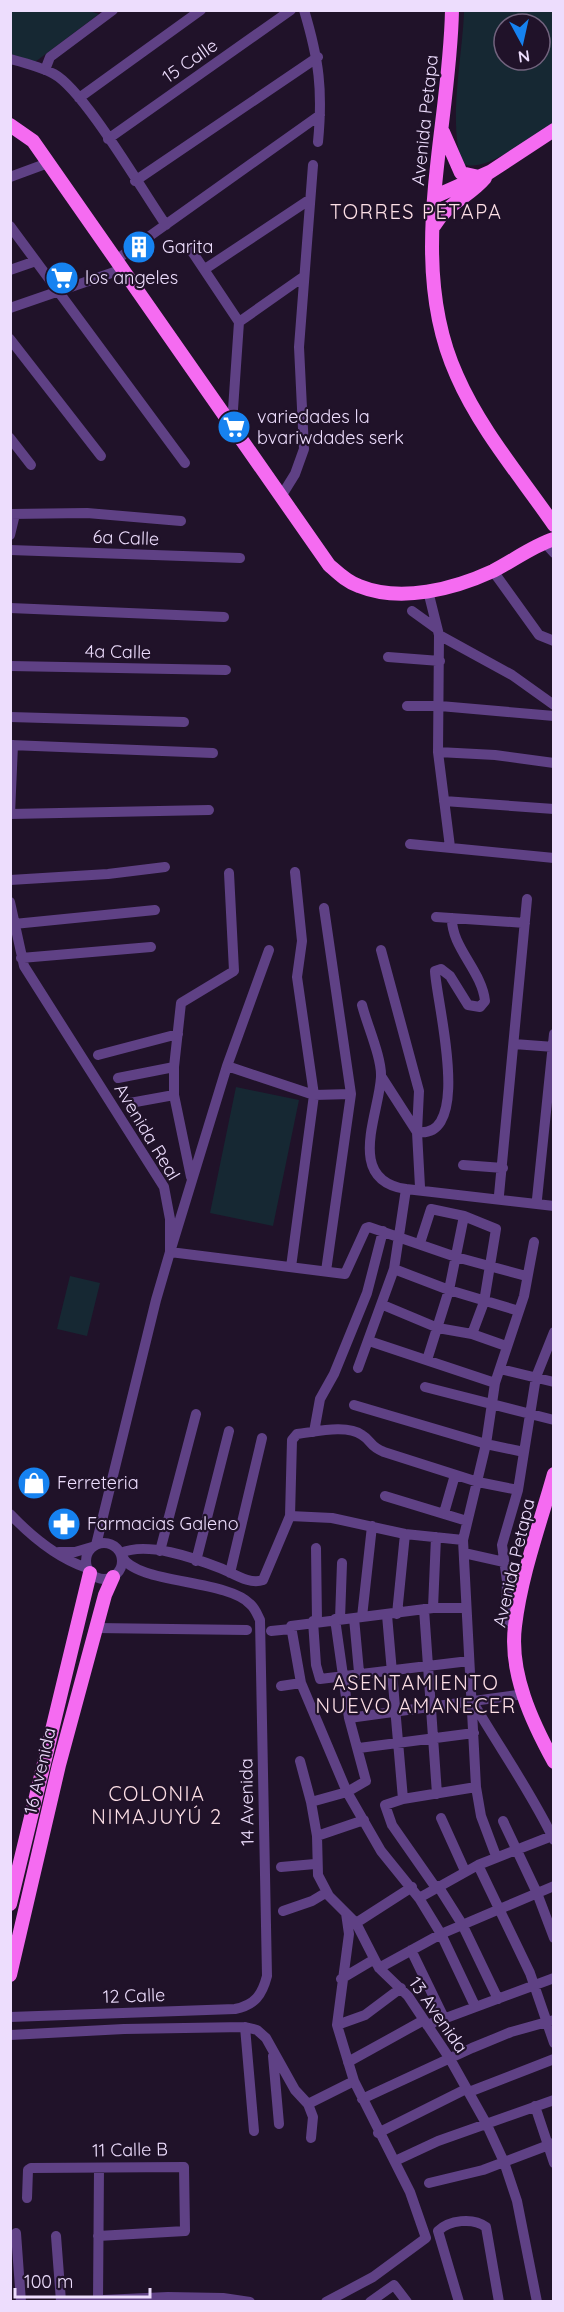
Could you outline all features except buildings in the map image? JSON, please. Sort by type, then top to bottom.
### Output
[{"type":"main road","name":"Avenida Petapa","points":[[452,10],[432,227],[433,271],[439,315],[452,365],[478,414],[554,525]]},
{"type":"main road","points":[[10,125],[33,141],[329,565],[342,576],[356,585],[377,591],[435,590],[493,571],[551,545]]},
{"type":"main road","points":[[442,130],[461,172],[485,175]]},
{"type":"main road","points":[[436,196],[485,175],[554,130]]},
{"type":"main road","points":[[432,227],[445,209],[479,186],[485,175]]},
{"type":"main road","points":[[435,590],[543,533],[554,530]]},
{"type":"main road","name":"Avenida Petapa","points":[[554,1474],[515,1627],[516,1655],[525,1694],[554,1762]]},
{"type":"main road","name":"16 Avenida","points":[[10,1904],[88,1571]]},
{"type":"main road","name":"16 Avenida","points":[[10,1975],[59,1765],[96,1628],[115,1576]]},
{"type":"street","points":[[45,70],[50,57],[113,10]]},
{"type":"street","points":[[79,98],[201,10]]},
{"type":"street","name":"15 Calle","points":[[108,139],[291,10]]},
{"type":"street","points":[[304,10],[318,57],[321,115],[318,142]]},
{"type":"street","points":[[135,181],[318,57]]},
{"type":"street","points":[[10,59],[45,70],[65,81],[108,139],[166,225]]},
{"type":"street","points":[[10,308],[58,292],[119,264],[166,225],[321,115]]},
{"type":"street","points":[[10,177],[48,163]]},
{"type":"street","points":[[282,495],[295,474],[304,449],[299,366],[303,277],[313,165]]},
{"type":"street","points":[[206,269],[309,200]]},
{"type":"street","points":[[10,226],[185,464]]},
{"type":"street","points":[[191,250],[206,269],[239,322],[232,424]]},
{"type":"street","points":[[10,270],[36,261]]},
{"type":"street","points":[[239,322],[303,277]]},
{"type":"street","points":[[10,339],[101,456]]},
{"type":"street","points":[[10,438],[31,465]]},
{"type":"street","points":[[10,535],[13,514],[87,513],[181,521]]},
{"type":"street","name":"6a Calle","points":[[10,550],[240,558]]},
{"type":"street","points":[[493,571],[539,635],[554,641]]},
{"type":"street","points":[[435,590],[440,661],[438,752],[450,847]]},
{"type":"street","points":[[10,608],[224,617]]},
{"type":"street","points":[[412,611],[438,632],[512,675],[554,705]]},
{"type":"street","points":[[388,657],[440,661]]},
{"type":"street","name":"4a Calle","points":[[10,666],[226,670]]},
{"type":"street","points":[[407,706],[440,706],[554,716]]},
{"type":"street","points":[[10,717],[184,722]]},
{"type":"street","points":[[209,810],[10,814],[12,745],[213,753]]},
{"type":"street","points":[[438,752],[495,755],[554,763]]},
{"type":"street","points":[[444,801],[554,809]]},
{"type":"street","points":[[410,844],[554,858]]},
{"type":"street","points":[[10,880],[108,874],[165,867]]},
{"type":"street","points":[[191,1178],[174,1095],[174,1067],[182,1000],[231,976],[234,972],[229,873]]},
{"type":"street","points":[[291,1267],[314,1095],[297,977],[302,941],[295,873]]},
{"type":"street","points":[[499,1195],[527,899]]},
{"type":"street","name":"Avenida Real","points":[[10,902],[24,966],[164,1187],[170,1219],[170,1252],[94,1546]]},
{"type":"street","points":[[324,908],[351,1094],[326,1272]]},
{"type":"street","points":[[14,924],[155,910]]},
{"type":"street","points":[[436,917],[525,923]]},
{"type":"street","points":[[362,1005],[381,1076],[417,1132],[424,1133],[438,1128],[442,1121],[448,1089],[446,1045],[435,971],[441,969],[450,976],[468,1005],[480,1007],[485,1001],[476,974],[455,934],[452,918]]},
{"type":"street","points":[[21,958],[151,947]]},
{"type":"street","points":[[269,950],[227,1066],[170,1252],[346,1274],[366,1228],[400,1236],[456,1257],[526,1276]]},
{"type":"street","points":[[381,950],[419,1091],[417,1132],[420,1187]]},
{"type":"street","points":[[98,1055],[178,1034]]},
{"type":"street","points":[[537,1199],[554,1034]]},
{"type":"street","points":[[514,1044],[553,1047]]},
{"type":"street","points":[[227,1066],[314,1095],[351,1094]]},
{"type":"street","points":[[118,1078],[174,1067]]},
{"type":"street","points":[[381,1076],[379,1101],[369,1134],[372,1166],[383,1180],[393,1187],[406,1189],[554,1206]]},
{"type":"street","points":[[130,1103],[174,1095]]},
{"type":"street","points":[[464,1165],[503,1168]]},
{"type":"street","points":[[358,1368],[383,1305],[394,1269],[406,1189]]},
{"type":"street","points":[[420,1243],[429,1209],[464,1216],[497,1230],[484,1302],[472,1334]]},
{"type":"street","points":[[427,1360],[449,1290],[464,1216]]},
{"type":"street","points":[[314,1432],[320,1399],[334,1374],[367,1293],[383,1231]]},
{"type":"street","points":[[496,1856],[481,1816],[476,1787],[463,1540],[486,1444],[495,1383],[519,1311],[534,1242]]},
{"type":"street","points":[[394,1269],[484,1302],[519,1311]]},
{"type":"street","points":[[383,1305],[438,1328],[472,1334],[506,1346]]},
{"type":"street","points":[[515,1627],[506,1622],[507,1581],[502,1545],[518,1490],[536,1377],[554,1332]]},
{"type":"street","points":[[369,1341],[495,1383]]},
{"type":"street","points":[[500,1369],[554,1382]]},
{"type":"street","points":[[425,1387],[491,1406],[554,1420]]},
{"type":"street","points":[[354,1405],[486,1444],[524,1452]]},
{"type":"street","points":[[160,1551],[196,1414]]},
{"type":"street","points":[[119,1552],[141,1547],[196,1561],[255,1582],[263,1580],[290,1516],[292,1440],[297,1434],[336,1429],[362,1434],[372,1447],[478,1482],[518,1490]]},
{"type":"street","points":[[196,1561],[229,1431]]},
{"type":"street","points":[[230,1573],[262,1438]]},
{"type":"street","points":[[444,1513],[455,1475]]},
{"type":"street","points":[[385,1496],[467,1521]]},
{"type":"street","name":"Avenida Real","points":[[105,1502],[105,1524],[119,1552]]},
{"type":"street","points":[[10,1514],[28,1533],[52,1551],[102,1580],[140,1572]]},
{"type":"street","points":[[290,1516],[332,1518],[405,1534],[463,1540]]},
{"type":"street","points":[[359,1672],[358,1617],[372,1526]]},
{"type":"street","points":[[403,1799],[393,1670],[392,1614],[405,1534]]},
{"type":"street","points":[[436,1538],[429,1608],[429,1666],[437,1794]]},
{"type":"street","points":[[52,1551],[75,1552],[105,1543],[119,1552],[128,1565],[140,1572]]},
{"type":"street","points":[[88,1571],[87,1555],[94,1546]]},
{"type":"street","points":[[316,1548],[315,1621],[318,1677],[469,1661]]},
{"type":"street","points":[[115,1576],[122,1564],[119,1552]]},
{"type":"street","points":[[464,1553],[504,1562]]},
{"type":"street","points":[[311,1802],[347,1792],[366,1781],[359,1748],[349,1718],[342,1675],[338,1619],[342,1563]]},
{"type":"street","name":"14 Avenida","points":[[140,1572],[234,1594],[250,1602],[260,1620],[267,1966],[264,1990],[256,2000]]},
{"type":"street","points":[[507,1581],[524,1586]]},
{"type":"street","points":[[465,1608],[429,1608],[315,1621],[292,1624],[291,1629],[301,1683],[347,1792],[381,1851],[412,1887],[441,1934],[475,2006]]},
{"type":"street","points":[[96,1628],[247,1630]]},
{"type":"street","points":[[271,1631],[291,1629]]},
{"type":"street","points":[[281,1686],[301,1683]]},
{"type":"street","points":[[349,1718],[525,1694]]},
{"type":"street","points":[[419,1898],[496,1856],[553,1838],[523,1781],[513,1771],[472,1701]]},
{"type":"street","points":[[359,1748],[474,1733]]},
{"type":"street","name":"13 Avenida","points":[[300,1761],[317,1836],[315,1864],[318,1875],[327,1892],[356,1923],[376,1964],[401,1988],[425,2022],[450,2059],[487,2125],[504,2162],[517,2201],[537,2301]]},
{"type":"street","points":[[476,1787],[403,1799],[386,1804],[385,1809],[392,1825],[462,1924],[498,1999]]},
{"type":"street","points":[[441,1818],[465,1871]]},
{"type":"street","points":[[317,1836],[364,1820]]},
{"type":"street","points":[[503,1821],[537,1893],[554,1938]]},
{"type":"street","points":[[281,1867],[315,1864]]},
{"type":"street","points":[[478,1865],[534,1984],[550,2022],[554,2043]]},
{"type":"street","points":[[342,1979],[411,1950],[462,1924],[554,1886]]},
{"type":"street","points":[[356,1923],[412,1887]]},
{"type":"street","points":[[283,1911],[312,1901],[327,1892]]},
{"type":"street","points":[[326,2301],[373,2277],[402,2255],[426,2241],[418,2210],[354,2082],[337,2025],[350,1934],[346,1913]]},
{"type":"street","points":[[411,1950],[444,2018]]},
{"type":"street","points":[[348,2062],[425,2022],[444,2018],[554,1978]]},
{"type":"street","points":[[337,2025],[365,2016],[401,1988]]},
{"type":"street","name":"12 Calle","points":[[10,2017],[235,2009],[256,2000]]},
{"type":"street","points":[[362,2098],[511,2032],[550,2022]]},
{"type":"street","points":[[254,2131],[245,2027],[262,2033],[295,2091],[308,2104],[313,2117],[311,2138]]},
{"type":"street","name":"12 Calle","points":[[10,2036],[123,2029],[245,2027]]},
{"type":"street","points":[[273,2052],[279,2124]]},
{"type":"street","points":[[378,2133],[467,2091],[554,2059]]},
{"type":"street","points":[[308,2104],[354,2082]]},
{"type":"street","points":[[395,2161],[438,2141],[554,2100]]},
{"type":"street","points":[[535,2106],[551,2144],[554,2163]]},
{"type":"street","points":[[429,2184],[504,2162],[551,2144]]},
{"type":"street","name":"11 Calle B","points":[[27,2198],[28,2170],[183,2166],[186,2190],[185,2231],[98,2236]]},
{"type":"street","points":[[98,2301],[99,2168]]},
{"type":"street","points":[[459,2301],[438,2231],[451,2223],[468,2221],[483,2224],[486,2227],[499,2301]]},
{"type":"street","points":[[16,2233],[21,2301]]},
{"type":"street","points":[[56,2236],[61,2301],[250,2301]]},
{"type":"street","points":[[370,2301],[394,2285],[406,2301]]},
{"type":"shaded area","points":[[86,10],[99,14],[35,62],[11,54],[11,11]]},
{"type":"shaded area","points":[[464,11],[553,11],[553,123],[496,159],[472,166],[463,164],[456,130]]},
{"type":"shaded area","points":[[236,1087],[299,1100],[273,1226],[210,1213]]},
{"type":"shaded area","points":[[70,1276],[100,1283],[87,1336],[57,1329]]},
{"type":"place","name":"Garita","points":[[139,247]]},
{"type":"place","name":"los angeles","points":[[62,278]]},
{"type":"place","name":"variedades la bvariwdades serk","points":[[234,427]]},
{"type":"place","name":"Ferreteria","points":[[34,1483]]},
{"type":"place","name":"Farmacias Galeno","points":[[64,1524]]},
{"type":"district","name":"TORRES PETAPA","points":[[416,212]]},
{"type":"district","name":"ASENTAMIENTO NUEVO AMANECER","points":[[416,1694]]},
{"type":"district","name":"COLONIA NIMAJUYÚ 2","points":[[157,1806]]}]
